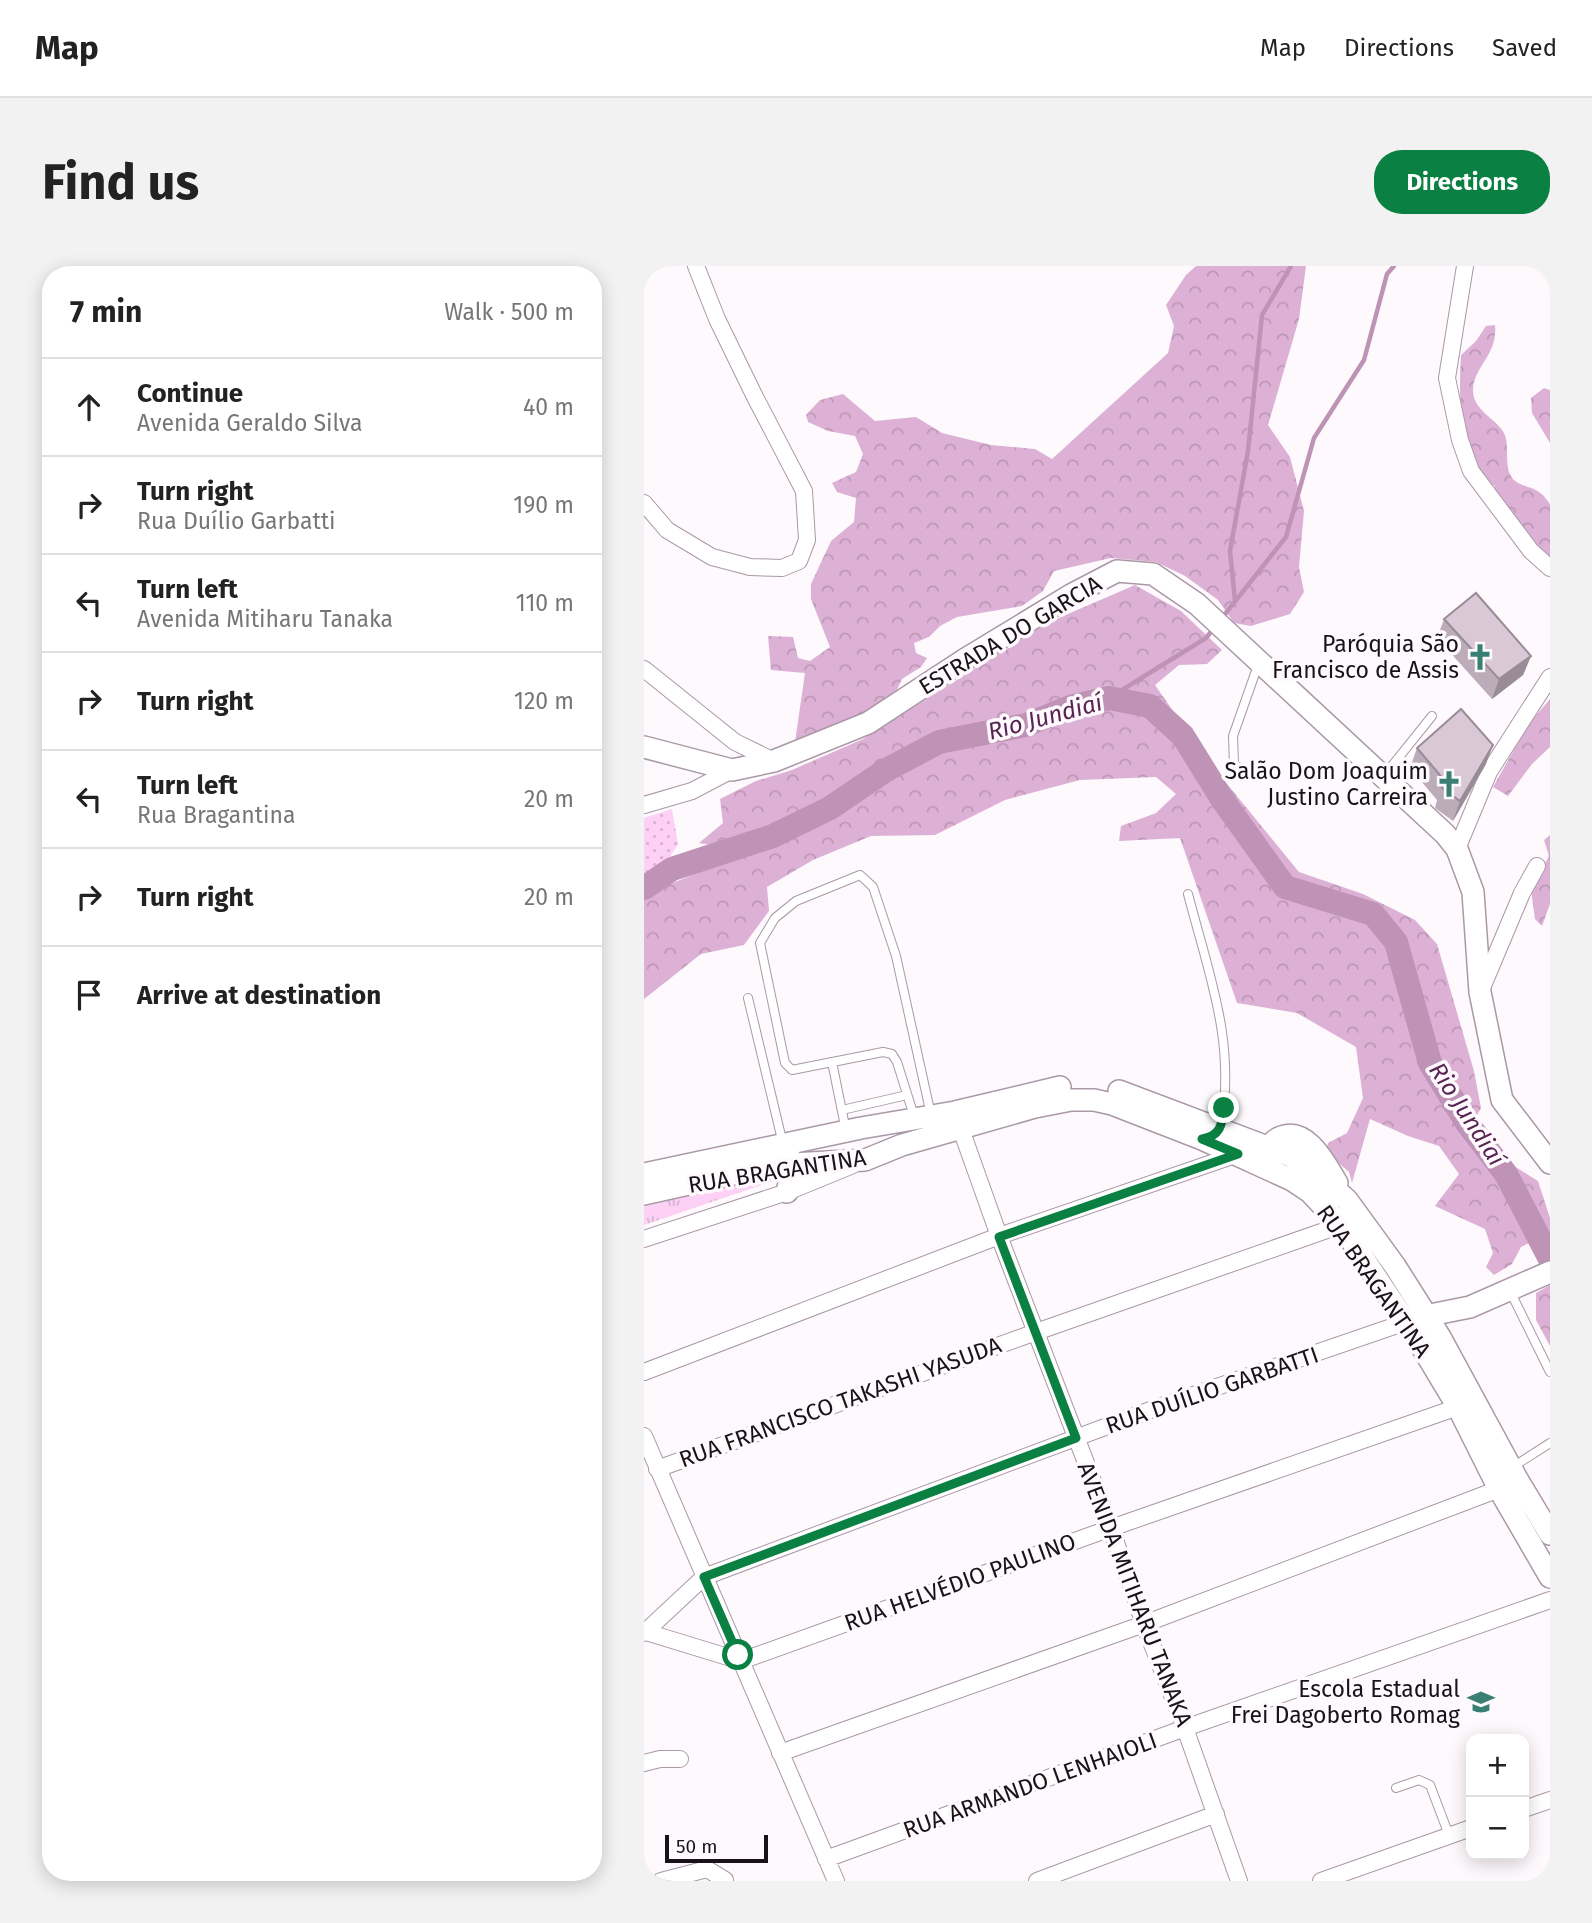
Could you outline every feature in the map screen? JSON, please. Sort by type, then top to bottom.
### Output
[{"type":"main road","name":"ESTRADA DO GARCIA","points":[[644,747],[732,770],[774,761],[868,723],[1071,595],[1117,571],[1153,574],[1197,604],[1446,834],[1457,849]]},
{"type":"main road","points":[[1457,849],[1472,892],[1480,992],[1502,1100],[1550,1163]]},
{"type":"main road","points":[[644,1174],[923,1117],[958,1120],[1051,1088],[1094,1087],[1138,1097],[1268,1157],[1291,1156],[1308,1167],[1347,1200],[1395,1266],[1426,1326],[1541,1277]]},
{"type":"main road","name":"RUA BRAGANTINA","points":[[644,1194],[792,1164],[865,1160],[958,1120]]},
{"type":"main road","points":[[835,1160],[854,1130]]},
{"type":"main road","name":"RUA BRAGANTINA","points":[[1212,1133],[1238,1154],[1268,1157],[1310,1192],[1341,1225],[1426,1326],[1511,1468],[1548,1524]]},
{"type":"main road","points":[[783,1144],[792,1164],[787,1192]]},
{"type":"main road","name":"RUA BRAGANTINA","points":[[1426,1326],[1458,1407],[1499,1489],[1550,1577]]},
{"type":"street","points":[[644,503],[667,530],[712,557],[750,567],[782,568],[799,561],[807,540],[804,491],[717,318],[696,266]]},
{"type":"street","points":[[1465,266],[1447,378],[1460,440],[1471,471],[1531,551],[1550,569]]},
{"type":"street","points":[[644,669],[735,742],[774,761]]},
{"type":"street","points":[[1457,849],[1489,772],[1550,677]]},
{"type":"street","points":[[644,805],[692,791],[732,770]]},
{"type":"street","points":[[1480,992],[1522,893],[1537,866]]},
{"type":"street","name":"AVENIDA MITIHARU TANAKA","points":[[958,1120],[999,1237],[1185,1728],[1239,1881]]},
{"type":"street","points":[[644,1372],[999,1237],[1238,1154]]},
{"type":"street","points":[[644,1240],[787,1192],[865,1160]]},
{"type":"street","name":"RUA FRANCISCO TAKASHI YASUDA","points":[[657,1469],[1341,1225]]},
{"type":"street","name":"RUA DUÍLIO GARBATTI","points":[[704,1577],[1076,1438],[1426,1326]]},
{"type":"street","name":"RUA HELVÉDIO PAULINO","points":[[741,1661],[1458,1407]]},
{"type":"street","points":[[644,1436],[836,1881]]},
{"type":"street","points":[[780,1753],[1144,1624],[1499,1489]]},
{"type":"street","points":[[645,1632],[704,1577]]},
{"type":"street","name":"RUA ARMANDO LENHAIOLI","points":[[827,1859],[1185,1728],[1550,1600]]},
{"type":"street","points":[[645,1632],[741,1661]]},
{"type":"street","points":[[644,1763],[660,1759],[680,1759]]},
{"type":"street","points":[[1529,1808],[1550,1800]]},
{"type":"street","points":[[1037,1881],[1216,1814]]},
{"type":"street","points":[[1321,1881],[1466,1830]]},
{"type":"street","points":[[661,1881],[707,1869],[725,1880]]},
{"type":"lane","points":[[1246,774],[1234,764],[1233,736],[1259,661]]},
{"type":"lane","points":[[1383,777],[1432,716]]},
{"type":"lane","points":[[860,875],[873,887],[896,956],[923,1117],[907,1094],[892,1054],[883,1052],[792,1070],[788,1068],[760,943],[775,918],[796,901],[860,875]]},
{"type":"lane","points":[[1188,894],[1220,1012],[1224,1037],[1227,1084],[1212,1133]]},
{"type":"lane","points":[[748,998],[783,1144]]},
{"type":"lane","points":[[832,1062],[842,1110],[854,1130]]},
{"type":"lane","points":[[842,1110],[907,1094]]},
{"type":"lane","points":[[1510,1291],[1550,1372]]},
{"type":"lane","points":[[1511,1468],[1550,1443]]},
{"type":"lane","points":[[1396,1788],[1419,1780],[1430,1785],[1450,1836]]},
{"type":"green space","points":[[1196,266],[1306,266],[1299,319],[1268,425],[1290,457],[1304,511],[1299,567],[1304,592],[1290,614],[1251,626],[1234,623],[1218,600],[1185,576],[1156,562],[1111,558],[1054,571],[1043,591],[1022,606],[957,617],[940,626],[929,637],[914,643],[916,653],[927,658],[921,667],[902,679],[895,694],[869,710],[795,742],[805,673],[771,670],[768,636],[793,637],[798,658],[810,661],[830,647],[811,599],[811,584],[831,541],[854,522],[856,498],[837,492],[832,483],[856,472],[863,454],[855,436],[828,431],[808,422],[806,415],[820,400],[843,394],[875,421],[916,417],[942,433],[991,445],[1035,449],[1052,459],[1168,353],[1174,326],[1166,305],[1186,275]]},
{"type":"green space","points":[[1495,325],[1493,344],[1474,382],[1474,397],[1480,409],[1504,433],[1508,466],[1513,479],[1536,490],[1550,504],[1550,562],[1499,500],[1494,485],[1487,487],[1466,440],[1460,390],[1461,355],[1476,341],[1486,326]]},
{"type":"green space","points":[[1544,388],[1550,390],[1550,443],[1532,413],[1531,398]]},
{"type":"green space","points":[[1135,585],[1181,611],[1222,650],[1207,664],[1179,665],[1155,685],[1205,757],[1299,872],[1363,894],[1415,920],[1437,944],[1474,1071],[1481,1108],[1465,1136],[1538,1181],[1550,1218],[1550,1233],[1521,1247],[1512,1264],[1494,1275],[1486,1267],[1493,1253],[1485,1229],[1435,1206],[1459,1174],[1439,1146],[1370,1119],[1352,1183],[1349,1172],[1326,1152],[1328,1143],[1347,1133],[1363,1098],[1356,1047],[1297,1013],[1237,1003],[1180,838],[1119,841],[1121,826],[1156,813],[1176,794],[1156,777],[1080,780],[1005,800],[935,835],[871,836],[813,860],[767,887],[769,911],[744,945],[701,954],[644,999],[644,900],[670,884],[750,852],[699,843],[723,823],[720,799],[756,781],[792,770],[863,739],[1047,623]]},
{"type":"green space","points":[[1550,699],[1550,747],[1532,764],[1508,796],[1493,787],[1528,725]]},
{"type":"green space","points":[[672,809],[678,844],[666,863],[644,875],[644,818]]},
{"type":"green space","points":[[1550,835],[1550,904],[1542,926],[1535,919],[1531,890],[1549,856],[1544,840]]},
{"type":"green space","points":[[781,1171],[782,1178],[644,1225],[644,1207]]},
{"type":"green space","points":[[1550,1285],[1550,1346],[1536,1320],[1536,1293]]},
{"type":"building","points":[[1476,593],[1531,656],[1499,679],[1444,619]]},
{"type":"building","name":"Salão Dom Joaquim Justino Carreira","points":[[1461,709],[1493,745],[1460,801],[1442,788],[1445,781],[1417,748]]},
{"type":"waterway","points":[[1235,601],[1230,551],[1248,451],[1262,315],[1291,266]]},
{"type":"waterway","points":[[1222,618],[1286,537],[1314,438],[1364,360],[1387,274],[1394,266]]},
{"type":"waterway","points":[[1109,698],[1206,638],[1214,628]]},
{"type":"waterway","name":"Rio Jundiaí","points":[[644,888],[672,869],[773,836],[830,808],[886,770],[939,742],[1026,725],[1070,707],[1109,698],[1150,706],[1183,736],[1222,799],[1285,887],[1373,914],[1396,942],[1430,1063],[1467,1123],[1506,1174],[1550,1259]]},
{"type":"place","name":"Paróquia São Francisco de Assis","points":[[1480,657]]},
{"type":"place","name":"Salão Dom Joaquim Justino Carreira","points":[[1449,784]]},
{"type":"place","name":"Escola Estadual Frei Dagoberto Romag","points":[[1481,1702]]},
{"type":"route","points":[[738,1655],[704,1577],[1076,1438],[999,1237],[1238,1154],[1202,1139],[1213,1136],[1221,1128],[1224,1108]]}]
